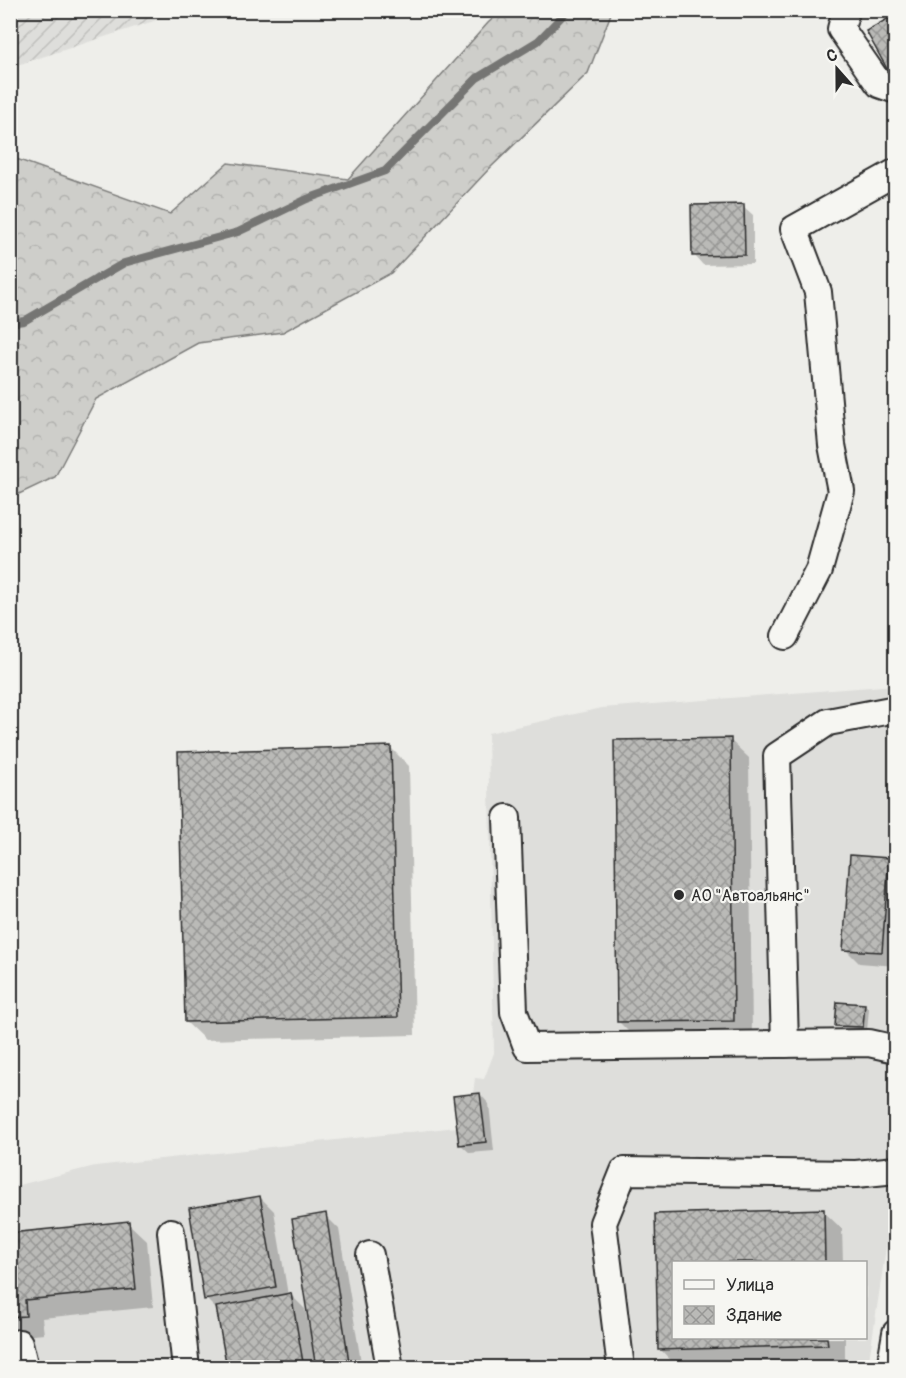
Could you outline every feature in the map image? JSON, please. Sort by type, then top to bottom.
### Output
[{"type":"street","points":[[846,10],[841,29],[879,84],[896,90]]},
{"type":"street","points":[[786,636],[819,570],[841,491],[832,445],[818,292],[794,229],[896,172]]},
{"type":"street","points":[[785,1044],[777,756],[828,722],[896,709]]},
{"type":"street","points":[[507,818],[514,1012],[526,1047],[869,1044],[896,1049]]},
{"type":"street","points":[[621,1368],[603,1223],[624,1171],[856,1174],[896,1170]]},
{"type":"street","points":[[171,1232],[186,1368]]},
{"type":"street","points":[[370,1255],[390,1368]]},
{"type":"street","points":[[890,1368],[896,1333]]},
{"type":"street","points":[[19,1343],[24,1368]]},
{"type":"shaded area","points":[[10,11],[169,11],[157,20],[11,67]]},
{"type":"shaded area","points":[[895,194],[895,341],[888,198]]},
{"type":"shaded area","points":[[895,685],[895,1188],[868,1367],[11,1368],[11,1187],[95,1166],[457,1127],[453,1096],[473,1094],[475,1078],[484,1079],[494,1053],[488,733],[602,708]]},
{"type":"green space","points":[[501,11],[612,11],[588,73],[489,169],[391,273],[283,332],[198,343],[96,399],[55,477],[17,495],[11,493],[11,157],[170,214],[228,163],[348,179]]},
{"type":"building","points":[[896,14],[896,70],[890,74],[866,31]]},
{"type":"building","points":[[744,204],[745,255],[692,256],[691,205]]},
{"type":"building","points":[[731,738],[734,1021],[617,1022],[614,740]]},
{"type":"building","points":[[391,746],[398,1017],[185,1022],[178,752]]},
{"type":"building","points":[[850,855],[889,858],[882,952],[843,950]]},
{"type":"building","points":[[837,1002],[865,1004],[863,1027],[835,1026]]},
{"type":"building","points":[[480,1093],[486,1142],[459,1145],[453,1096]]},
{"type":"building","points":[[260,1196],[276,1287],[204,1300],[189,1208]]},
{"type":"building","points":[[824,1209],[825,1261],[672,1261],[672,1339],[827,1339],[828,1345],[658,1350],[655,1214]]},
{"type":"building","points":[[326,1213],[350,1368],[316,1368],[292,1219]]},
{"type":"building","points":[[129,1221],[136,1289],[25,1300],[26,1316],[10,1317],[10,1233]]},
{"type":"building","points":[[291,1293],[304,1368],[227,1368],[216,1307]]},
{"type":"waterway","points":[[10,323],[24,321],[124,263],[238,232],[307,199],[385,171],[477,78],[538,41],[568,10]]},
{"type":"place","name":"АО \"Автоальянс\"","points":[[679,895]]}]
